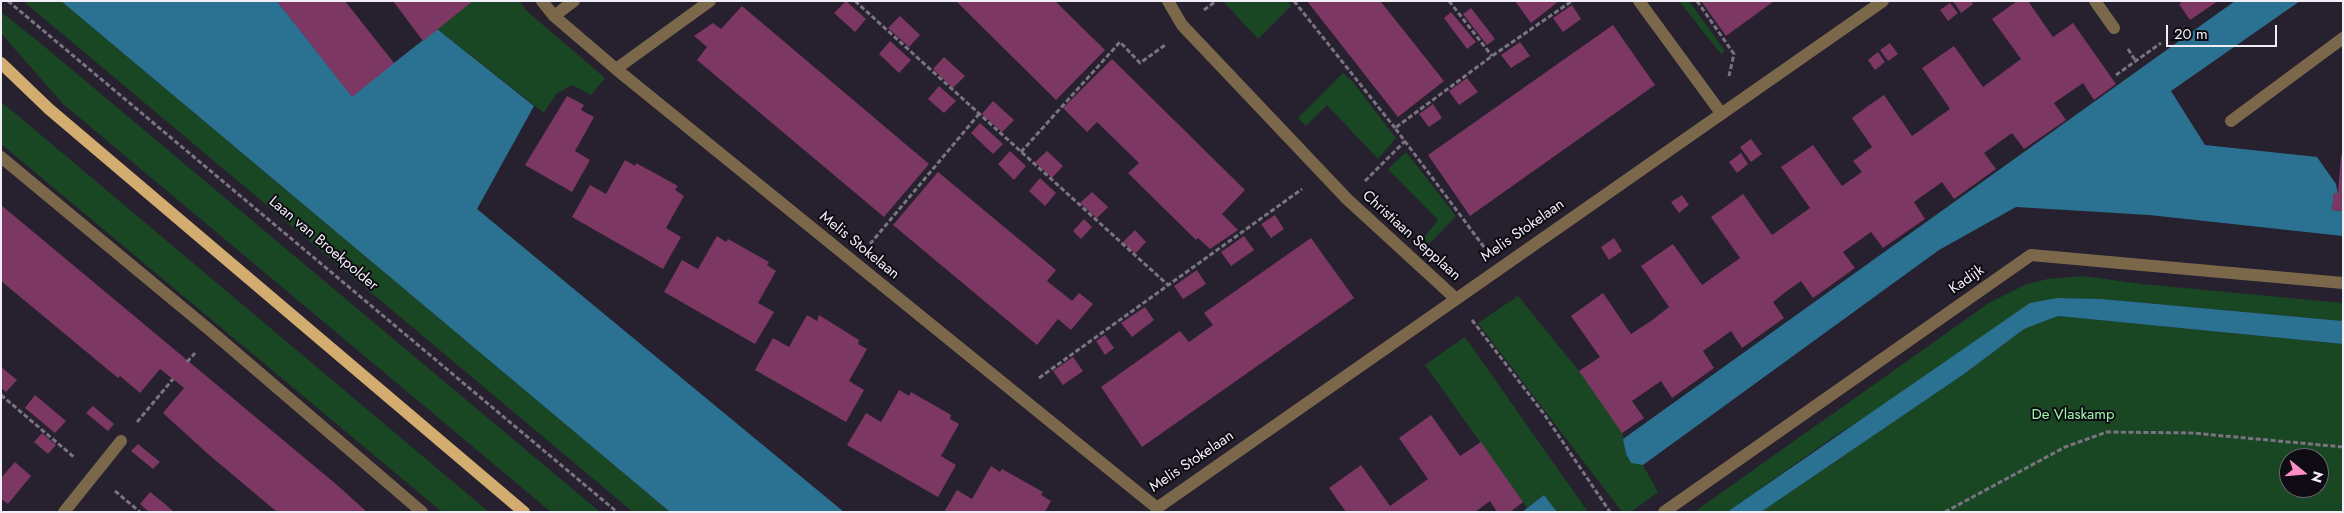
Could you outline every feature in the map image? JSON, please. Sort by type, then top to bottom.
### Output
[{"type":"main road","points":[[1,63],[49,109],[524,512]]},
{"type":"street","name":"Melis Stokelaan","points":[[542,1],[554,16],[616,69],[1156,508],[1883,1]]},
{"type":"street","points":[[554,16],[574,1]]},
{"type":"street","points":[[616,69],[710,1]]},
{"type":"street","name":"Christiaan Sepplaan","points":[[1168,1],[1187,30],[1346,200],[1455,298]]},
{"type":"street","points":[[1639,1],[1721,113]]},
{"type":"street","points":[[2095,1],[2114,28]]},
{"type":"street","points":[[2231,121],[2343,38]]},
{"type":"street","points":[[1,157],[212,332],[422,512]]},
{"type":"street","name":"Kadijk","points":[[1664,512],[2031,255],[2343,283]]},
{"type":"street","points":[[64,512],[121,441]]},
{"type":"path","name":"Laan van Broekpolder","points":[[8,1],[617,512]]},
{"type":"path","points":[[854,1],[1168,285]]},
{"type":"path","points":[[1294,1],[1405,141],[1499,268]]},
{"type":"path","points":[[1449,1],[1492,56]]},
{"type":"path","points":[[1395,128],[1492,56],[1572,1]]},
{"type":"path","points":[[1697,1],[1734,54],[1721,113]]},
{"type":"path","points":[[1022,152],[1120,42],[1140,63],[1187,30]]},
{"type":"path","points":[[2116,75],[2161,43]]},
{"type":"path","points":[[854,263],[979,114]]},
{"type":"path","points":[[1346,200],[1405,141]]},
{"type":"path","points":[[1016,394],[1323,174]]},
{"type":"path","name":"Christiaan Sepplaan","points":[[1455,298],[1544,414],[1610,512]]},
{"type":"path","points":[[121,441],[173,379]]},
{"type":"path","points":[[1,395],[140,512]]},
{"type":"path","points":[[1945,512],[2065,447],[2107,432],[2192,433],[2343,446]]},
{"type":"green space","points":[[23,1],[61,1],[670,512],[633,512]]},
{"type":"green space","points":[[473,1],[519,1],[528,12],[605,78],[591,95],[572,85],[556,94],[544,113],[437,29]]},
{"type":"green space","points":[[1223,1],[1287,1],[1291,6],[1258,39]]},
{"type":"green space","points":[[1679,1],[1689,1],[1725,51],[1721,54]]},
{"type":"green space","points":[[1,12],[600,512],[551,512],[63,104],[1,33]]},
{"type":"green space","points":[[1343,73],[1352,81],[1396,138],[1378,159],[1327,105],[1306,126],[1298,118]]},
{"type":"green space","points":[[1,102],[489,512],[442,512],[1,144]]},
{"type":"green space","points":[[1406,152],[1456,216],[1429,244],[1423,239],[1438,220],[1388,169]]},
{"type":"green space","points":[[2083,276],[2142,284],[2343,303],[2343,321],[2102,299],[2057,298],[1832,438],[1727,512],[1694,512],[1989,303],[2027,284],[2048,279]]},
{"type":"green space","points":[[1518,296],[1579,371],[1622,431],[1626,454],[1631,463],[1643,465],[1658,492],[1631,512],[1622,512],[1478,323]]},
{"type":"green space","name":"De Vlaskamp","points":[[2058,316],[2343,344],[2343,512],[1761,512],[1964,374],[2024,329]]},
{"type":"green space","points":[[1465,337],[1588,512],[1557,512],[1544,495],[1527,508],[1425,365]]},
{"type":"water","points":[[61,1],[277,1],[352,96],[437,29],[534,106],[477,209],[844,512],[670,512]]},
{"type":"water","points":[[2235,1],[2300,1],[2171,91],[2205,145],[2317,157],[2336,184],[2338,194],[2334,194],[2332,210],[2343,211],[2343,236],[2149,215],[2016,207],[1939,250],[1643,465],[1631,463],[1626,454],[1623,439]]},
{"type":"water","points":[[2057,298],[2102,299],[2343,321],[2343,344],[2058,316],[2024,329],[1964,374],[1761,512],[1727,512],[2030,303]]},
{"type":"water","points":[[1544,495],[1557,512],[1522,512]]},
{"type":"building","points":[[277,1],[345,1],[394,63],[352,97]]},
{"type":"building","points":[[393,1],[473,1],[423,41]]},
{"type":"building","points":[[846,1],[866,19],[855,32],[834,13]]},
{"type":"building","points":[[956,1],[1055,1],[1105,50],[1056,100]]},
{"type":"building","points":[[1307,1],[1381,2],[1444,81],[1398,117]]},
{"type":"building","points":[[1515,1],[1559,1],[1531,23]]},
{"type":"building","points":[[1701,1],[1774,1],[1726,36]]},
{"type":"building","points":[[1953,1],[1971,1],[1973,4],[1961,13]]},
{"type":"building","points":[[2017,1],[2028,1],[2053,37],[2073,23],[2116,84],[2094,100],[2083,83],[2054,103],[2066,120],[2024,149],[2012,133],[1984,153],[1996,169],[1954,199],[1942,182],[1914,202],[1925,219],[1883,248],[1871,232],[1843,252],[1855,268],[1813,298],[1801,281],[1773,302],[1784,318],[1742,348],[1731,331],[1703,351],[1714,368],[1672,398],[1661,381],[1632,401],[1644,418],[1622,433],[1579,371],[1600,357],[1571,316],[1603,293],[1631,334],[1651,321],[1669,307],[1641,266],[1673,244],[1702,285],[1740,258],[1711,217],[1743,194],[1772,235],[1810,208],[1781,167],[1813,145],[1842,186],[1862,172],[1853,161],[1872,147],[1852,118],[1884,95],[1912,136],[1950,109],[1922,68],[1954,46],[1983,87],[2021,59],[1992,19]]},
{"type":"building","points":[[2183,1],[2218,1],[2190,20],[2179,4]]},
{"type":"building","points":[[1950,3],[1958,13],[1948,21],[1940,10]]},
{"type":"building","points":[[1572,5],[1581,19],[1563,32],[1553,18]]},
{"type":"building","points":[[742,6],[929,164],[884,217],[697,60],[707,47],[694,36],[713,23],[721,29]]},
{"type":"building","points":[[1471,8],[1495,39],[1487,45],[1463,14]]},
{"type":"building","points":[[1451,12],[1476,42],[1467,49],[1444,18]]},
{"type":"building","points":[[900,16],[920,35],[909,47],[888,28]]},
{"type":"building","points":[[1613,25],[1655,85],[1470,216],[1428,155]]},
{"type":"building","points":[[890,41],[911,60],[899,73],[879,54]]},
{"type":"building","points":[[1520,42],[1530,56],[1511,68],[1501,55]]},
{"type":"building","points":[[1890,43],[1898,54],[1888,61],[1880,50]]},
{"type":"building","points":[[1878,52],[1885,62],[1875,70],[1868,60]]},
{"type":"building","points":[[944,57],[965,76],[953,88],[933,69]]},
{"type":"building","points":[[1112,59],[1245,190],[1222,214],[1238,230],[1210,249],[1198,238],[1196,240],[1128,173],[1139,163],[1097,122],[1087,132],[1063,108]]},
{"type":"building","points":[[1467,78],[1478,92],[1459,105],[1449,91]]},
{"type":"building","points":[[939,86],[956,101],[944,113],[928,99]]},
{"type":"building","points":[[567,96],[584,105],[581,110],[594,117],[575,151],[590,160],[572,192],[525,165]]},
{"type":"building","points":[[993,101],[1014,120],[1002,132],[982,114]]},
{"type":"building","points":[[1433,104],[1442,118],[1429,127],[1419,114]]},
{"type":"building","points":[[980,123],[1003,144],[993,154],[971,133]]},
{"type":"building","points":[[1751,139],[1762,154],[1751,162],[1740,147]]},
{"type":"building","points":[[1010,151],[1026,166],[1014,180],[998,164]]},
{"type":"building","points":[[1047,151],[1063,166],[1052,178],[1035,162]]},
{"type":"building","points":[[1741,153],[1748,164],[1737,173],[1729,162]]},
{"type":"building","points":[[2341,155],[2343,155],[2343,211],[2332,210],[2334,193],[2338,194]]},
{"type":"building","points":[[625,160],[635,166],[636,163],[678,186],[675,190],[684,196],[666,228],[681,237],[663,269],[572,217],[590,185],[606,194]]},
{"type":"building","points":[[938,172],[1056,270],[1047,281],[1072,301],[1079,293],[1093,304],[1071,330],[1058,319],[1037,345],[893,225]]},
{"type":"building","points":[[1040,178],[1056,193],[1045,206],[1029,191]]},
{"type":"building","points":[[1092,192],[1108,207],[1097,218],[1080,203]]},
{"type":"building","points":[[1682,195],[1689,205],[1679,213],[1671,202]]},
{"type":"building","points":[[1,205],[367,512],[277,512],[163,413],[184,388],[160,369],[140,393],[120,376],[118,378],[1,281]]},
{"type":"building","points":[[1275,215],[1284,229],[1271,238],[1261,224]]},
{"type":"building","points":[[1084,219],[1092,227],[1081,239],[1073,231]]},
{"type":"building","points":[[1135,230],[1146,242],[1135,254],[1123,242]]},
{"type":"building","points":[[717,236],[726,242],[728,239],[769,262],[767,265],[776,271],[758,303],[774,312],[755,344],[664,292],[682,260],[698,269]]},
{"type":"building","points":[[1244,236],[1254,250],[1231,266],[1221,252]]},
{"type":"building","points":[[1311,238],[1354,298],[1142,447],[1101,387],[1180,331],[1189,342],[1213,325],[1204,313]]},
{"type":"building","points":[[1614,238],[1622,251],[1609,260],[1601,247]]},
{"type":"building","points":[[1197,270],[1206,284],[1183,299],[1174,286]]},
{"type":"building","points":[[1145,307],[1154,320],[1132,337],[1121,323]]},
{"type":"building","points":[[807,315],[817,321],[819,315],[859,340],[858,344],[867,349],[849,381],[864,390],[846,422],[755,370],[773,338],[789,347]]},
{"type":"building","points":[[1105,335],[1114,348],[1105,355],[1096,341]]},
{"type":"building","points":[[1073,357],[1083,371],[1063,385],[1053,371]]},
{"type":"building","points":[[1,367],[17,380],[6,392],[1,388]]},
{"type":"building","points":[[899,390],[909,396],[911,392],[951,415],[950,419],[959,424],[941,456],[956,465],[938,497],[847,445],[866,413],[881,422]]},
{"type":"building","points":[[35,395],[66,421],[55,433],[25,408]]},
{"type":"building","points":[[93,406],[114,424],[108,431],[86,413]]},
{"type":"building","points":[[1431,415],[1460,456],[1481,442],[1523,502],[1510,512],[1497,512],[1490,501],[1475,512],[1346,512],[1329,488],[1361,465],[1390,506],[1428,479],[1399,438]]},
{"type":"building","points":[[42,433],[56,445],[48,454],[34,442]]},
{"type":"building","points":[[138,444],[160,462],[153,469],[131,451]]},
{"type":"building","points":[[15,462],[31,476],[8,504],[1,499],[1,478]]},
{"type":"building","points":[[991,466],[1000,472],[1002,469],[1043,492],[1041,495],[1051,501],[1045,512],[944,512],[957,490],[972,499]]},
{"type":"building","points":[[150,492],[174,512],[149,512],[140,504]]}]
